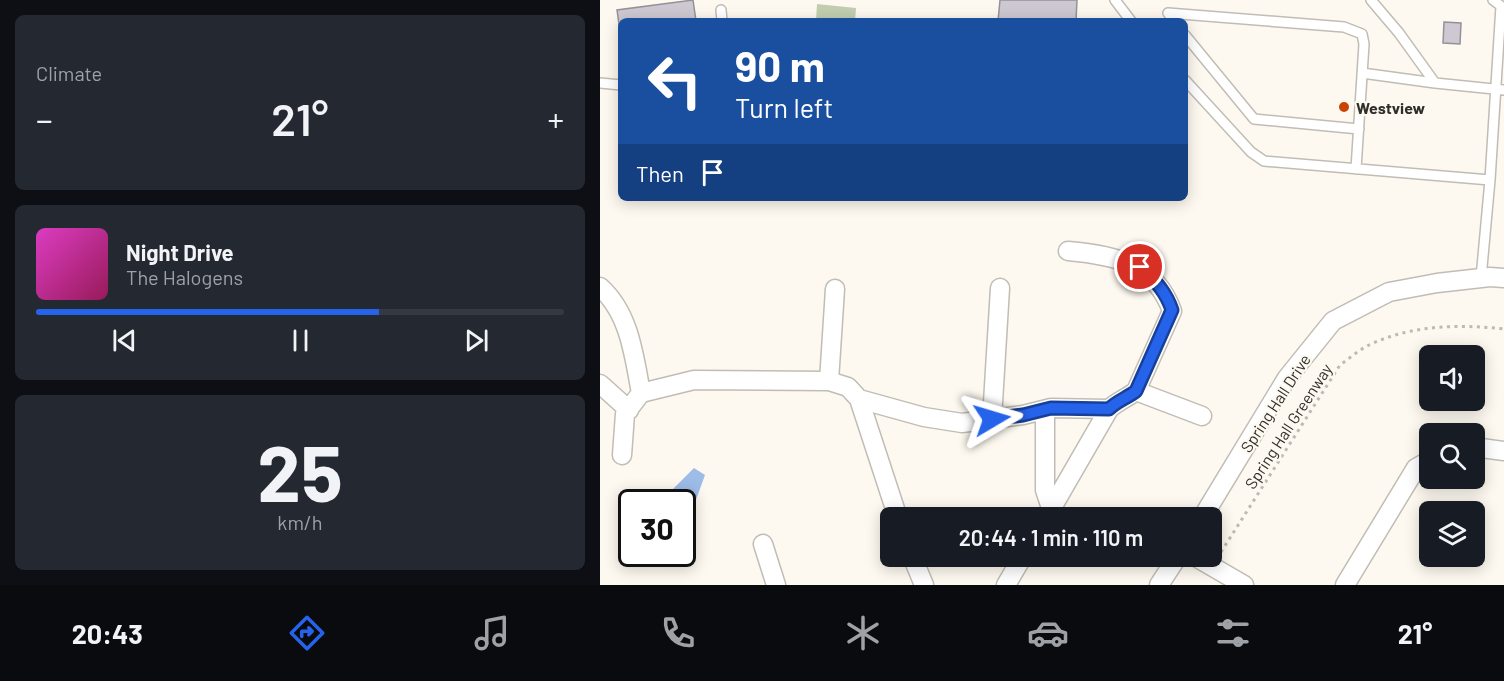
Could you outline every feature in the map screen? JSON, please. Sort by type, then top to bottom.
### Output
[{"type":"street","points":[[1052,507],[1109,409],[1119,400],[1136,391],[1172,310],[1167,295],[1140,267],[1098,254],[1068,251]]},
{"type":"street","name":"Spring Hall Drive","points":[[1209,507],[1287,378],[1333,321],[1389,292],[1481,278],[1504,278]]},
{"type":"street","points":[[600,287],[620,309],[633,352],[641,393]]},
{"type":"street","points":[[992,419],[1000,288]]},
{"type":"street","points":[[829,381],[835,289]]},
{"type":"street","points":[[622,455],[625,414],[641,393],[694,380],[829,381],[848,387],[859,399],[894,507]]},
{"type":"street","points":[[600,384],[629,410]]},
{"type":"street","points":[[1136,391],[1202,416]]},
{"type":"street","points":[[859,399],[924,417],[962,423],[1045,410],[1109,409]]},
{"type":"street","points":[[1045,410],[1045,490],[1047,507]]},
{"type":"street","points":[[1485,448],[1504,451]]},
{"type":"street","points":[[1345,585],[1419,466]]},
{"type":"street","points":[[763,544],[776,585]]},
{"type":"street","points":[[917,567],[924,585]]},
{"type":"street","points":[[1006,585],[1017,567]]},
{"type":"street","points":[[1159,585],[1171,567]]},
{"type":"street","points":[[1212,567],[1244,585]]},
{"type":"lane","points":[[1115,0],[1129,18]]},
{"type":"lane","points":[[1371,0],[1399,33],[1435,83]]},
{"type":"lane","points":[[1481,278],[1500,90],[1501,6],[1493,0]]},
{"type":"lane","points":[[721,10],[722,18]]},
{"type":"lane","points":[[1172,18],[1168,13],[1344,27],[1362,34],[1364,44],[1356,169]]},
{"type":"lane","points":[[1188,38],[1254,119],[1359,129]]},
{"type":"lane","points":[[1362,73],[1500,90]]},
{"type":"lane","points":[[600,83],[618,85]]},
{"type":"lane","points":[[1188,83],[1251,152],[1264,161],[1490,180]]},
{"type":"path","name":"Spring Hall Greenway","points":[[1222,551],[1340,365],[1370,345],[1415,328],[1473,326],[1504,329]]},
{"type":"green space","points":[[817,4],[856,8],[855,18],[816,18]]},
{"type":"water","points":[[694,468],[705,475],[696,500],[696,489],[673,489]]},
{"type":"building","points":[[693,0],[696,18],[618,18],[617,10]]},
{"type":"building","points":[[1000,0],[1077,0],[1076,18],[998,18]]},
{"type":"building","points":[[1444,22],[1461,23],[1460,44],[1443,43]]},
{"type":"place","name":"Westview","points":[[1344,107]]},
{"type":"route","points":[[992,419],[1051,408],[1109,409],[1119,400],[1136,391],[1172,310],[1167,295],[1140,267]]}]
